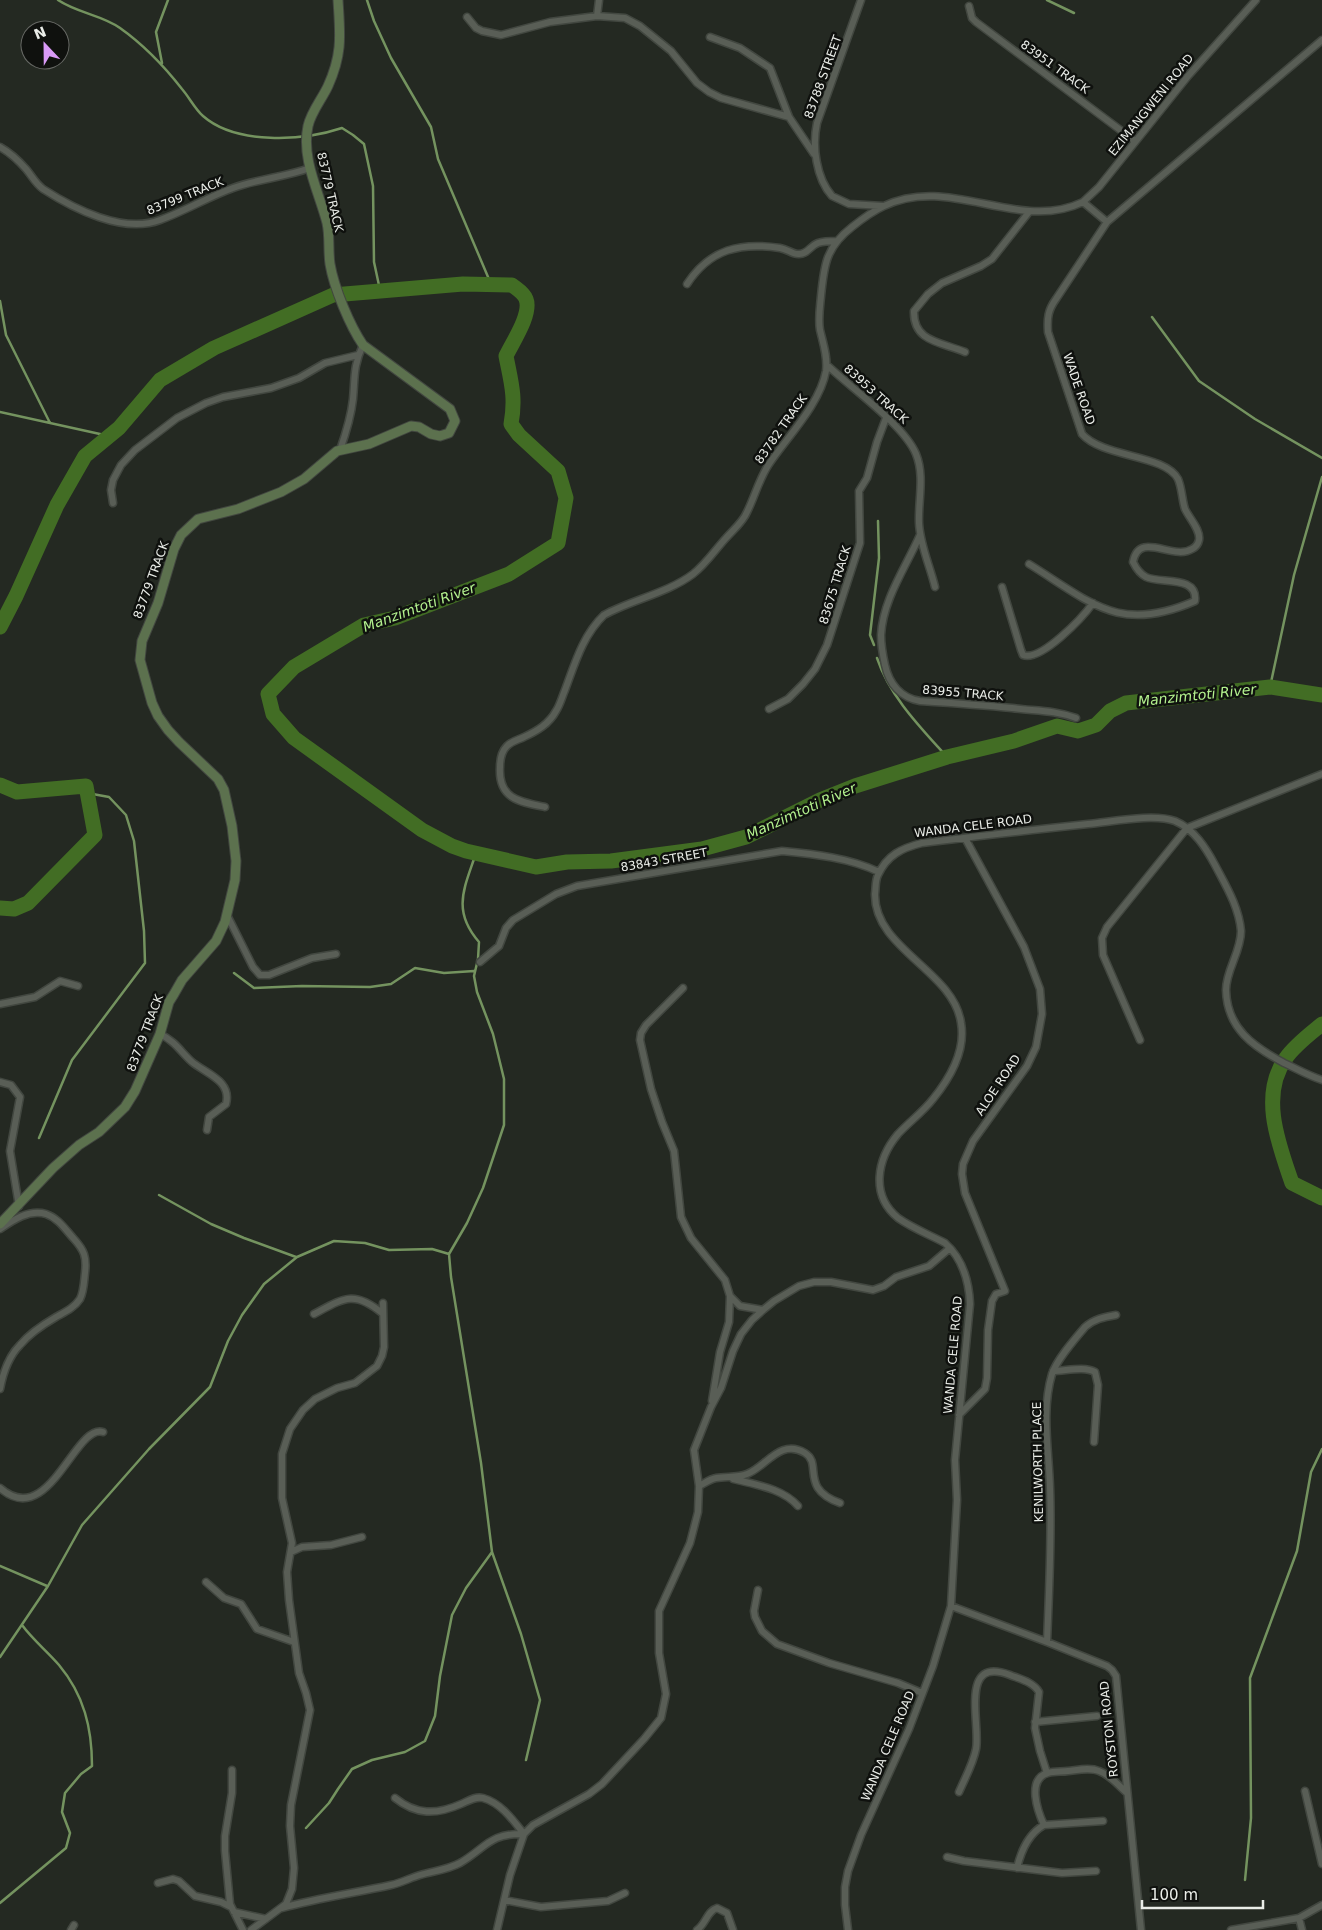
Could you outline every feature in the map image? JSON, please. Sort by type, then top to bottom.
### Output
[{"type":"street","name":"83779 TRACK","points":[[0,1224],[60,1161],[79,1145],[99,1132],[125,1107],[135,1091],[160,1034],[169,1002],[182,980],[216,941],[223,930],[227,915],[235,880],[236,861],[232,826],[224,790],[218,779],[168,730],[158,716],[152,703],[140,655],[142,641],[158,603],[174,549],[181,536],[198,519],[238,509],[281,492],[304,479],[331,454],[340,450],[369,444],[411,426],[419,427],[431,434],[440,436],[449,432],[455,421],[450,409],[363,345],[355,334],[330,266],[328,225],[310,168],[307,141],[308,128],[329,85],[339,59],[338,0]]},
{"type":"street","points":[[597,16],[599,0]]},
{"type":"street","name":"83788 STREET","points":[[861,0],[817,123],[814,155],[832,196],[849,204],[883,206]]},
{"type":"street","name":"EZIMANGWENI ROAD","points":[[1083,202],[1099,187],[1188,76],[1256,0]]},
{"type":"street","name":"83951 TRACK","points":[[969,6],[972,18],[976,22],[1135,141]]},
{"type":"street","points":[[467,17],[476,28],[501,35],[550,22],[597,16],[625,18],[640,26],[671,50],[693,79],[708,92],[721,98],[789,117]]},
{"type":"street","points":[[710,37],[740,48],[770,68],[789,117],[814,155]]},
{"type":"street","name":"WADE ROAD","points":[[1029,564],[1093,604],[1112,612],[1134,616],[1149,615],[1177,609],[1195,601],[1196,596],[1190,586],[1182,582],[1146,577],[1136,568],[1133,562],[1136,552],[1152,546],[1176,552],[1188,552],[1195,547],[1199,537],[1185,510],[1178,480],[1173,473],[1158,464],[1089,442],[1082,434],[1048,332],[1047,319],[1049,310],[1108,222],[1322,40]]},
{"type":"street","name":"83799 TRACK","points":[[0,147],[25,169],[34,182],[70,205],[87,213],[114,221],[143,224],[160,221],[244,184],[285,176],[310,168]]},
{"type":"street","name":"83782 TRACK","points":[[545,807],[522,802],[506,793],[500,769],[503,750],[513,741],[536,731],[551,720],[558,709],[585,639],[595,623],[604,615],[691,575],[708,560],[743,519],[768,465],[816,397],[824,379],[827,365],[819,314],[824,265],[827,256],[837,241],[851,228],[883,206],[905,199],[962,198],[1029,212],[1065,209],[1083,202]]},
{"type":"street","points":[[1083,202],[1108,222]]},
{"type":"street","points":[[964,352],[923,336],[915,326],[914,311],[928,294],[942,283],[981,266],[992,259],[1029,212]]},
{"type":"street","points":[[687,284],[702,264],[734,247],[778,247],[800,254],[805,253],[816,244],[837,241]]},
{"type":"street","points":[[340,450],[349,421],[355,365],[363,345]]},
{"type":"street","points":[[113,503],[111,490],[113,480],[121,465],[135,450],[177,418],[223,396],[271,388],[299,378],[325,363],[358,355]]},
{"type":"street","name":"83953 TRACK","points":[[827,365],[886,418],[904,436],[915,452],[919,462],[920,535],[935,587]]},
{"type":"street","name":"83675 TRACK","points":[[769,709],[788,699],[803,684],[815,669],[827,645],[860,543],[859,491],[866,478],[886,418]]},
{"type":"street","name":"83955 TRACK","points":[[920,535],[890,597],[881,636],[887,675],[899,692],[909,699],[920,701],[993,705],[1064,713],[1076,718]]},
{"type":"street","points":[[1002,587],[1021,650],[1027,656],[1047,647],[1067,632],[1093,604]]},
{"type":"street","points":[[1140,1040],[1103,954],[1102,938],[1107,927],[1187,828],[1322,774]]},
{"type":"street","name":"WANDA CELE ROAD","points":[[848,1930],[845,1887],[848,1871],[861,1835],[909,1729],[951,1606],[957,1500],[955,1460],[970,1322],[970,1289],[964,1270],[950,1248],[945,1243],[899,1218],[886,1205],[880,1188],[879,1175],[884,1154],[898,1134],[933,1100],[956,1062],[960,1048],[962,1024],[957,1007],[945,991],[888,931],[879,915],[875,899],[876,881],[880,872],[891,856],[907,847],[922,843],[1137,819],[1174,821],[1187,828],[1200,840],[1236,907],[1241,934],[1226,990],[1235,1025],[1245,1038],[1264,1052],[1308,1075],[1322,1080]]},
{"type":"street","name":"ALOE ROAD","points":[[959,1415],[985,1389],[988,1330],[992,1301],[996,1294],[1005,1291],[965,1193],[962,1174],[963,1164],[973,1141],[1027,1066],[1036,1047],[1042,1014],[1040,990],[1036,974],[1024,947],[965,838]]},
{"type":"street","name":"83843 STREET","points":[[480,962],[499,946],[506,928],[513,920],[556,894],[577,886],[782,851],[799,852],[849,862],[880,872]]},
{"type":"street","points":[[227,915],[253,967],[260,975],[268,975],[312,958],[336,954]]},
{"type":"street","points":[[0,1004],[36,997],[60,981],[78,986]]},
{"type":"street","points":[[683,988],[642,1029],[640,1040],[651,1089],[674,1151],[681,1217],[691,1238],[725,1280],[730,1296],[729,1322],[719,1358],[711,1407]]},
{"type":"street","points":[[160,1034],[171,1040],[188,1058],[217,1078],[224,1087],[228,1098],[226,1104],[209,1117],[207,1130]]},
{"type":"street","points":[[0,1082],[11,1085],[20,1097],[10,1151],[19,1206]]},
{"type":"street","points":[[0,1229],[26,1215],[48,1214],[57,1220],[82,1247],[86,1258],[83,1290],[80,1299],[73,1307],[41,1327],[20,1345],[4,1371],[0,1389]]},
{"type":"street","points":[[497,1930],[510,1875],[524,1834],[533,1825],[589,1794],[602,1784],[644,1740],[661,1718],[666,1694],[659,1653],[660,1612],[696,1524],[699,1486],[694,1450],[742,1334],[752,1320],[763,1310],[798,1286],[814,1282],[840,1283],[867,1290],[878,1289],[896,1277],[929,1266],[950,1248]]},
{"type":"street","points":[[730,1296],[740,1306],[763,1310]]},
{"type":"street","points":[[314,1314],[338,1302],[355,1298],[368,1302],[382,1313]]},
{"type":"street","points":[[282,1909],[290,1898],[294,1880],[290,1826],[291,1805],[310,1710],[299,1673],[287,1582],[292,1534],[282,1498],[282,1454],[284,1443],[296,1418],[309,1404],[337,1388],[355,1383],[377,1366],[384,1347],[383,1303]]},
{"type":"street","name":"KENILWORTH PLACE","points":[[1047,1642],[1050,1577],[1050,1488],[1047,1457],[1047,1414],[1053,1371],[1085,1327],[1102,1317],[1116,1315]]},
{"type":"street","points":[[1053,1371],[1080,1370],[1095,1372],[1098,1385],[1094,1442]]},
{"type":"street","points":[[0,1488],[15,1497],[23,1498],[37,1493],[56,1479],[74,1451],[87,1437],[95,1431],[103,1432]]},
{"type":"street","points":[[699,1486],[714,1478],[747,1474],[782,1450],[799,1451],[805,1453],[810,1458],[814,1482],[818,1490],[828,1498],[840,1503]]},
{"type":"street","points":[[727,1477],[782,1493],[798,1506]]},
{"type":"street","points":[[291,1552],[302,1547],[331,1545],[362,1537]]},
{"type":"street","points":[[206,1582],[224,1598],[241,1604],[257,1629],[294,1642]]},
{"type":"street","points":[[758,1590],[754,1611],[755,1617],[762,1631],[777,1644],[838,1666],[898,1683],[922,1693]]},
{"type":"street","name":"ROYSTON ROAD","points":[[951,1606],[1106,1666],[1116,1676],[1141,1930]]},
{"type":"street","points":[[959,1792],[976,1749],[978,1732],[975,1689],[979,1680],[987,1674],[996,1672],[1005,1673],[1036,1686],[1039,1697],[1035,1722],[1036,1737],[1047,1773]]},
{"type":"street","points":[[1035,1722],[1097,1716]]},
{"type":"street","points":[[232,1770],[232,1802],[224,1840],[233,1909],[243,1930]]},
{"type":"street","points":[[1044,1826],[1035,1798],[1038,1782],[1047,1773],[1097,1770],[1106,1774],[1127,1793]]},
{"type":"street","points":[[1304,1791],[1322,1864]]},
{"type":"street","points":[[395,1798],[411,1809],[442,1811],[474,1798],[485,1798],[510,1816],[524,1834]]},
{"type":"street","points":[[1017,1868],[1019,1858],[1029,1838],[1037,1829],[1054,1823],[1103,1821]]},
{"type":"street","points":[[251,1930],[254,1926],[282,1909],[308,1901],[391,1885],[419,1875],[437,1872],[459,1863],[482,1846],[500,1836],[524,1834]]},
{"type":"street","points":[[948,1857],[964,1861],[1062,1873],[1096,1871]]},
{"type":"street","points":[[158,1883],[173,1879],[179,1881],[194,1896],[221,1902],[233,1909],[266,1919]]},
{"type":"street","points":[[504,1900],[541,1907],[600,1903],[625,1893]]},
{"type":"street","points":[[1231,1930],[1299,1918],[1322,1906]]},
{"type":"street","points":[[697,1930],[704,1924],[711,1911],[717,1908],[726,1913],[734,1930]]},
{"type":"street","points":[[1299,1918],[1302,1930]]},
{"type":"waterway","points":[[58,0],[113,24],[129,35],[161,64],[200,113],[217,125],[233,132],[270,138],[308,136],[342,128],[364,144],[373,186],[374,262],[380,290]]},
{"type":"waterway","points":[[162,63],[156,32],[168,0]]},
{"type":"waterway","points":[[367,0],[374,21],[391,58],[431,127],[438,159],[491,284]]},
{"type":"waterway","points":[[1047,0],[1074,13]]},
{"type":"waterway","name":"Manzimtoti River","points":[[0,627],[57,505],[85,456],[119,428],[160,380],[214,348],[333,295],[463,284],[512,285],[524,295],[527,305],[524,320],[506,356],[513,397],[511,424],[519,435],[558,471],[566,498],[558,543],[509,574],[395,618],[364,625],[294,667],[268,694],[273,714],[294,738],[422,830],[452,846],[536,867],[567,862],[611,861],[702,849],[746,837],[820,800],[855,786],[947,757],[1014,741],[1057,726],[1078,731],[1096,725],[1110,711],[1126,703],[1270,687],[1322,695]]},
{"type":"waterway","points":[[0,301],[6,335],[50,423]]},
{"type":"waterway","points":[[1152,317],[1199,381],[1255,419],[1322,458]]},
{"type":"waterway","points":[[0,412],[109,436]]},
{"type":"waterway","points":[[1270,687],[1294,575],[1322,477]]},
{"type":"waterway","points":[[874,645],[870,635],[879,558],[878,521]]},
{"type":"waterway","points":[[877,658],[898,699],[947,757]]},
{"type":"waterway","name":"Manzimtoti River","points":[[0,785],[17,792],[86,786],[95,835],[28,903],[14,909],[0,908]]},
{"type":"waterway","points":[[39,1138],[72,1060],[145,963],[144,931],[134,841],[126,815],[109,797],[87,793]]},
{"type":"waterway","points":[[476,853],[465,888],[463,909],[470,930],[479,942],[474,976],[477,992],[493,1034],[504,1079],[504,1125],[483,1188],[467,1223],[449,1254],[451,1277],[481,1463],[492,1552],[521,1634],[540,1700],[526,1760]]},
{"type":"waterway","points":[[234,973],[254,988],[302,986],[370,987],[391,984],[415,968],[444,973],[474,971]]},
{"type":"waterway","name":"Manzimtoti River","points":[[1322,1024],[1298,1044],[1286,1058],[1278,1072],[1273,1104],[1277,1137],[1292,1183],[1322,1198]]},
{"type":"waterway","points":[[159,1195],[211,1224],[296,1257]]},
{"type":"waterway","points":[[0,1657],[48,1586],[82,1525],[149,1449],[210,1387],[228,1341],[242,1315],[264,1284],[297,1257],[334,1241],[365,1243],[389,1250],[432,1249],[449,1254]]},
{"type":"waterway","points":[[1245,1880],[1251,1818],[1250,1678],[1297,1551],[1311,1472],[1322,1449]]},
{"type":"waterway","points":[[306,1828],[329,1803],[352,1769],[372,1760],[405,1752],[425,1741],[435,1716],[440,1676],[452,1615],[466,1588],[492,1552]]},
{"type":"waterway","points":[[0,1566],[47,1586]]},
{"type":"waterway","points":[[0,1903],[66,1848],[70,1833],[62,1812],[65,1793],[81,1774],[92,1766],[88,1725],[75,1688],[59,1665],[22,1625]]}]
